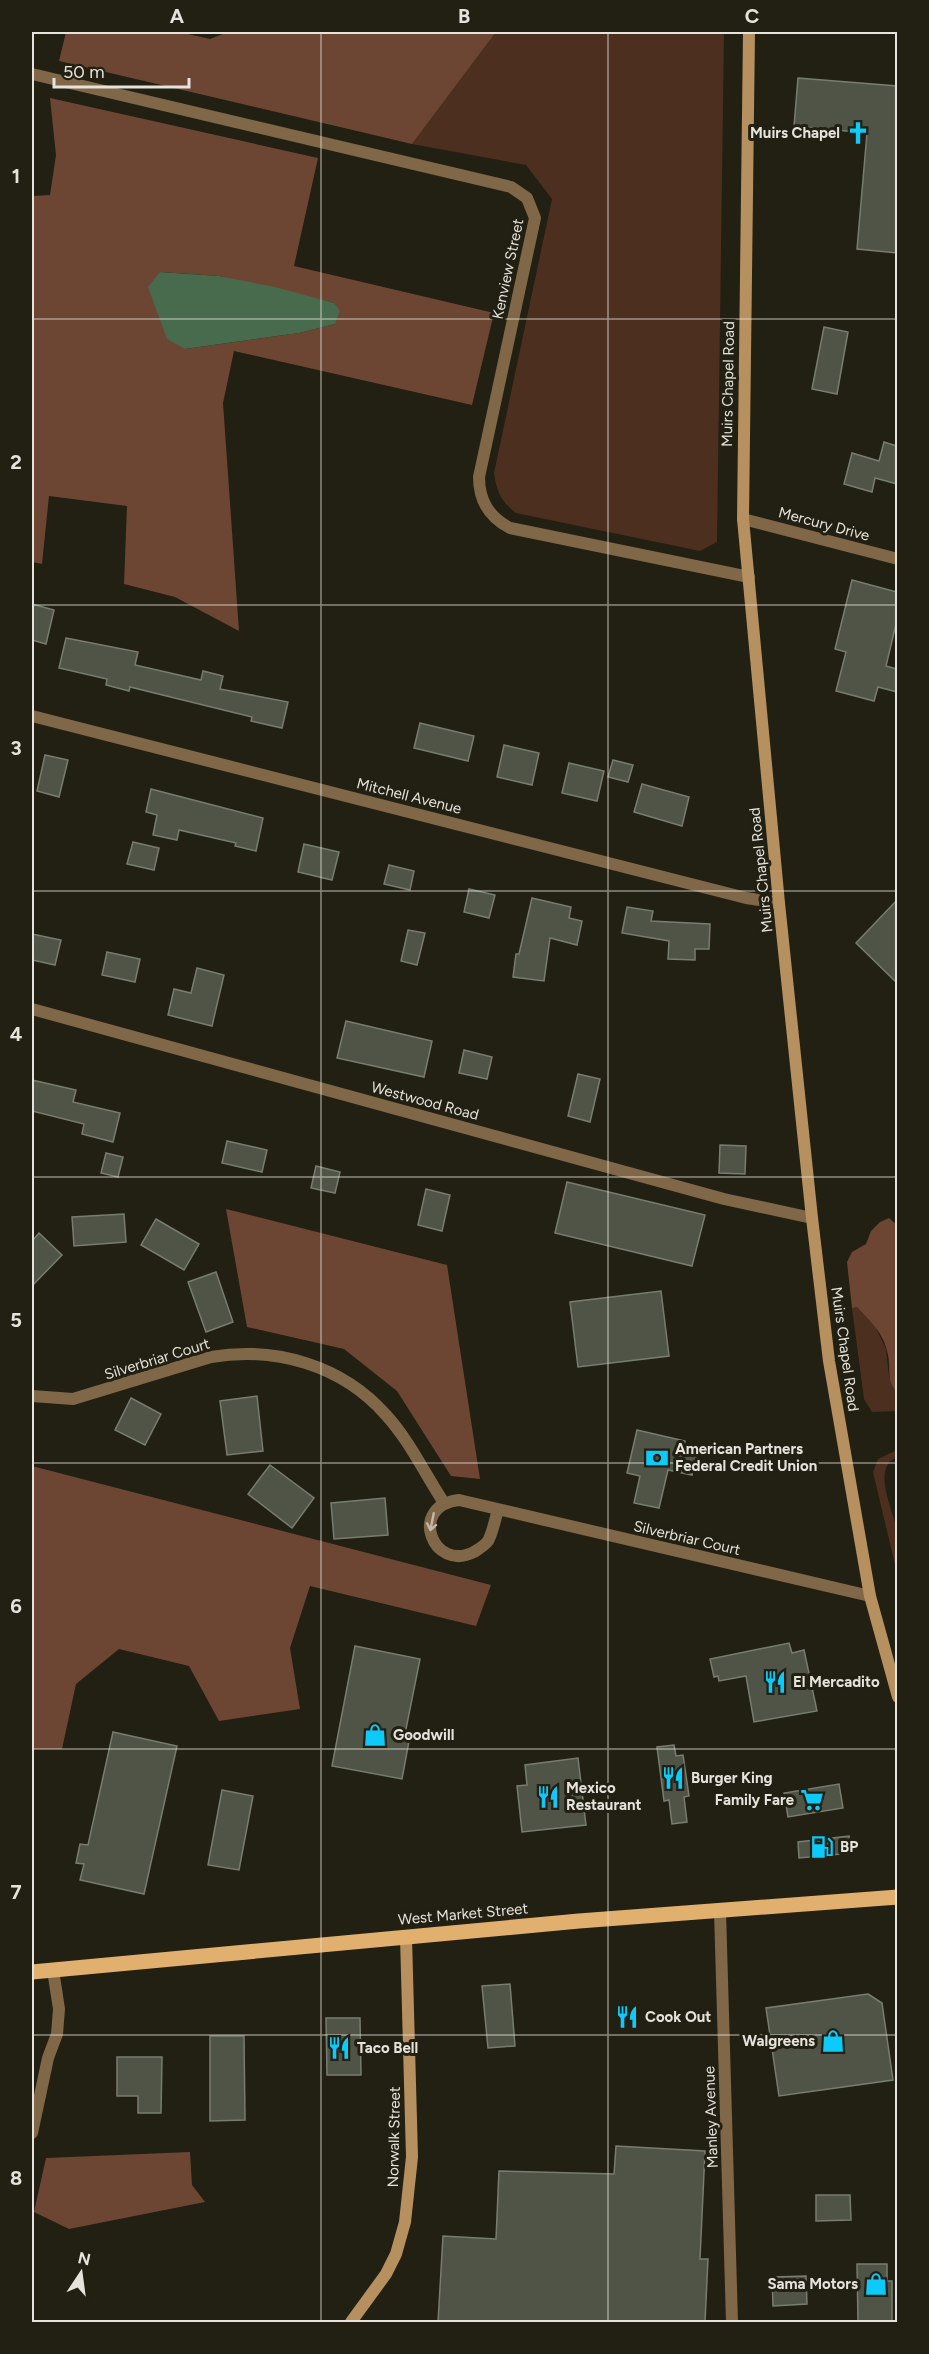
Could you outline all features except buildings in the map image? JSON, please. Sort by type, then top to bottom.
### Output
[{"type":"main road","name":"Muirs Chapel Road","points":[[749,32],[743,519],[748,577],[779,903],[812,1218],[830,1364],[870,1596],[897,1697]]},
{"type":"main road","name":"West Market Street","points":[[32,1971],[159,1958],[897,1897]]},
{"type":"main road","name":"Norwalk Street","points":[[351,2322],[391,2264],[401,2238],[406,2211],[412,2157],[406,1937]]},
{"type":"street","name":"Kenview Street","points":[[32,74],[511,187],[527,198],[535,218],[479,477],[482,500],[498,522],[510,528],[748,577]]},
{"type":"street","name":"Mercury Drive","points":[[743,519],[897,559]]},
{"type":"street","name":"Mitchell Avenue","points":[[32,716],[746,898],[779,903]]},
{"type":"street","name":"Westwood Road","points":[[32,1009],[724,1199],[812,1218]]},
{"type":"street","name":"Silverbriar Court","points":[[32,1396],[74,1399],[211,1357],[231,1354],[253,1352],[301,1362],[331,1372],[373,1401],[387,1416],[444,1503],[459,1500],[870,1596]]},
{"type":"street","points":[[444,1503],[432,1516],[429,1526],[431,1537],[437,1548],[446,1554],[457,1556],[469,1555],[488,1541],[498,1510]]},
{"type":"street","name":"Manley Avenue","points":[[720,1911],[732,2322]]},
{"type":"street","points":[[32,2133],[48,2058],[57,2034],[59,2009],[53,1970]]},
{"type":"shaded area","points":[[66,32],[179,32],[210,39],[228,32],[496,32],[412,144],[59,61]]},
{"type":"shaded area","points":[[496,32],[724,32],[717,542],[700,551],[516,513],[503,500],[498,491],[494,473],[552,199],[526,165],[412,144]]},
{"type":"shaded area","points":[[50,98],[318,158],[294,266],[494,313],[472,405],[234,351],[223,403],[239,631],[175,597],[124,584],[127,506],[49,496],[42,564],[32,562],[32,196],[50,195],[56,155]],"holes":[[[161,272],[219,276],[334,303],[335,324],[299,333],[185,349]]]},
{"type":"shaded area","points":[[160,272],[219,276],[275,287],[334,303],[340,311],[335,324],[299,333],[185,349],[167,339],[148,287]]},
{"type":"shaded area","points":[[226,1209],[447,1265],[480,1479],[451,1476],[397,1391],[344,1349],[247,1327]]},
{"type":"shaded area","points":[[889,1218],[897,1225],[897,1392],[891,1384],[888,1355],[880,1334],[857,1307],[852,1308],[847,1262],[852,1252],[866,1244],[871,1231],[880,1222]]},
{"type":"shaded area","points":[[856,1306],[872,1320],[886,1349],[889,1377],[897,1392],[897,1411],[872,1412],[864,1399],[852,1308]]},
{"type":"shaded area","points":[[897,1450],[897,1457],[889,1462],[885,1470],[885,1480],[888,1501],[898,1535],[897,1573],[873,1472],[878,1459]]},
{"type":"shaded area","points":[[32,1466],[491,1585],[476,1626],[310,1586],[290,1648],[300,1709],[219,1721],[189,1666],[119,1649],[76,1684],[62,1749],[32,1749]]},
{"type":"shaded area","points":[[190,2152],[192,2185],[205,2202],[69,2229],[34,2212],[46,2158]]},
{"type":"place","name":"Muirs Chapel","points":[[858,133]]},
{"type":"place","name":"American Partners Federal Credit Union","points":[[657,1458]]},
{"type":"place","name":"El Mercadito","points":[[775,1682]]},
{"type":"place","name":"Goodwill","points":[[375,1735]]},
{"type":"place","name":"Burger King","points":[[673,1778]]},
{"type":"place","name":"Mexico Restaurant","points":[[548,1797]]},
{"type":"place","name":"Family Fare","points":[[812,1800]]},
{"type":"place","name":"BP","points":[[822,1847]]},
{"type":"place","name":"Cook Out","points":[[627,2017]]},
{"type":"place","name":"Walgreens","points":[[833,2041]]},
{"type":"place","name":"Taco Bell","points":[[339,2048]]},
{"type":"place","name":"Sama Motors","points":[[876,2284]]}]
